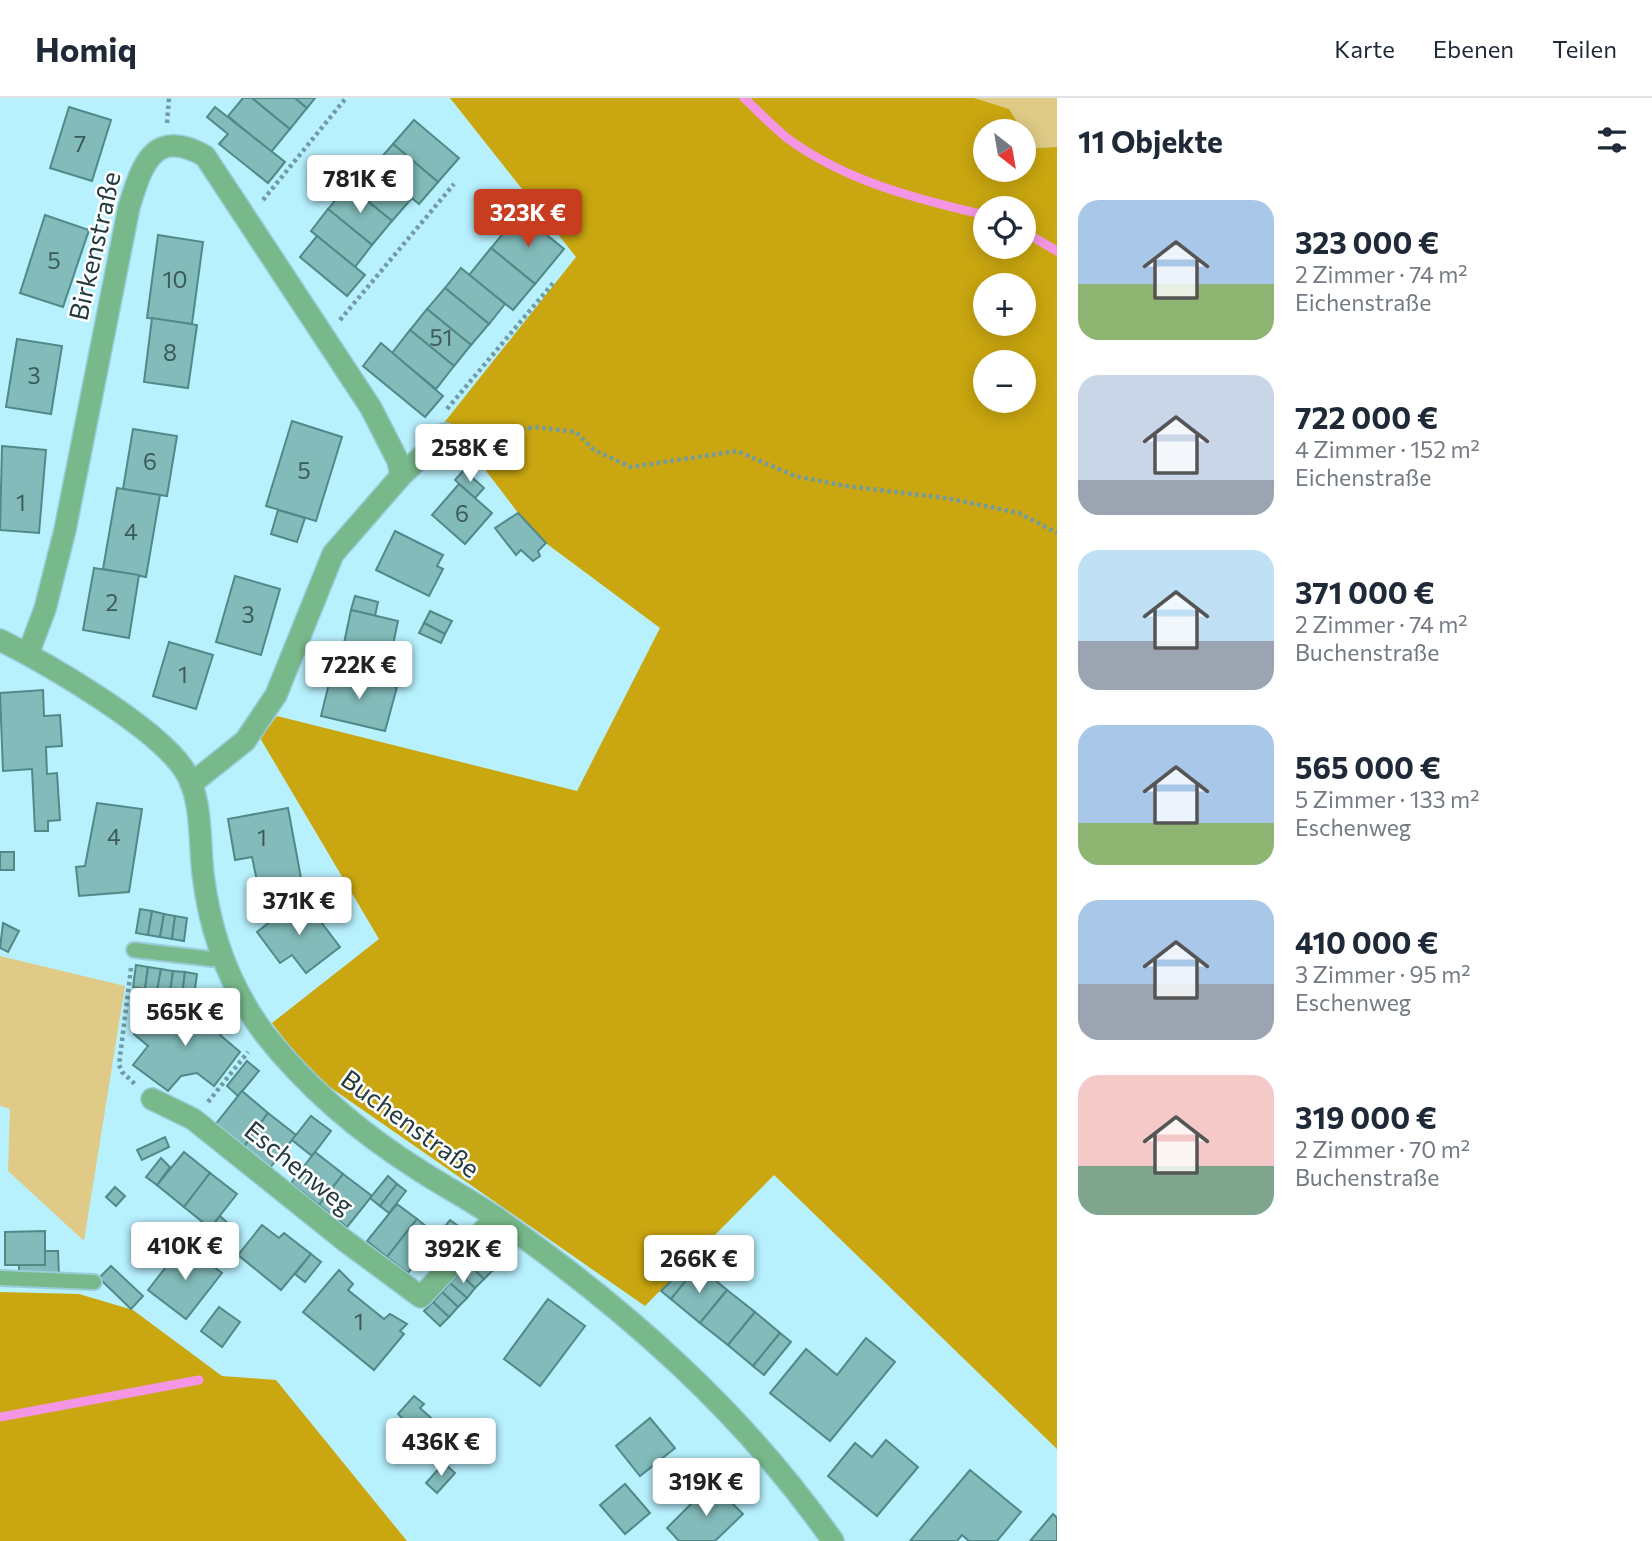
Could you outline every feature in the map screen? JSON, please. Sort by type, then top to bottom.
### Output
[{"type":"street","name":"Birkenstraße","points":[[28,654],[45,609],[65,530],[129,207],[142,164],[166,145],[194,150],[205,156],[371,408],[398,461],[401,477]]},
{"type":"street","points":[[191,784],[245,741],[276,695],[333,554],[401,477],[440,439]]},
{"type":"street","name":"Buchenstraße","points":[[0,640],[28,654],[141,727],[183,767],[191,784],[211,928],[220,957],[238,993],[264,1032],[320,1094],[363,1131],[419,1171],[496,1217],[624,1312],[696,1379],[779,1467],[833,1541]]},
{"type":"street","name":"Eschenweg","points":[[152,1099],[193,1119],[344,1240],[421,1297],[496,1217]]},
{"type":"lane","points":[[134,950],[212,959],[220,957]]},
{"type":"lane","points":[[0,1279],[94,1282]]},
{"type":"path","points":[[247,220],[346,98]]},
{"type":"path","points":[[324,340],[454,184]]},
{"type":"path","points":[[445,410],[554,282]]},
{"type":"path","points":[[440,439],[467,426],[495,434],[535,427],[549,428],[576,432],[594,450],[631,467],[737,451],[795,476],[845,486],[946,498],[1019,513],[1057,533]]},
{"type":"path","points":[[134,950],[119,1065],[125,1076],[152,1099]]},
{"type":"path","points":[[193,1119],[253,1046]]},
{"type":"shaded area","points":[[450,98],[974,98],[1009,109],[1015,119],[973,119],[973,182],[1036,182],[1036,148],[1057,147],[1057,1449],[774,1175],[645,1306],[311,1074],[272,1023],[379,939],[260,738],[277,716],[577,791],[660,628],[535,535],[457,433],[443,424],[576,257]]},
{"type":"shaded area","points":[[974,98],[1057,98],[1057,147],[1036,148],[1036,119],[1015,119],[1009,110]]},
{"type":"shaded area","points":[[0,956],[125,986],[84,1241],[8,1171],[10,1109],[0,1106]]},
{"type":"shaded area","points":[[0,1292],[79,1294],[133,1310],[222,1376],[276,1380],[407,1541],[0,1541]]},
{"type":"building","points":[[243,98],[252,98],[290,129],[271,152],[228,116]]},
{"type":"building","points":[[252,98],[295,98],[307,108],[290,129]]},
{"type":"building","points":[[295,98],[315,98],[307,108]]},
{"type":"building","points":[[69,107],[111,120],[92,181],[50,168]]},
{"type":"building","points":[[215,107],[285,162],[268,183],[219,144],[228,134],[207,117]]},
{"type":"building","points":[[414,120],[459,158],[438,182],[393,144]]},
{"type":"building","points":[[393,144],[438,182],[419,204],[374,166]]},
{"type":"building","points":[[368,161],[412,198],[392,221],[348,185]]},
{"type":"building","points":[[348,185],[392,221],[372,245],[328,209]]},
{"type":"building","points":[[328,209],[372,245],[355,267],[311,231]]},
{"type":"building","points":[[520,213],[564,249],[535,284],[491,248]]},
{"type":"building","points":[[45,215],[89,230],[63,307],[20,293]]},
{"type":"building","points":[[158,235],[203,242],[192,324],[147,318]]},
{"type":"building","points":[[317,236],[365,275],[347,296],[300,257]]},
{"type":"building","points":[[491,248],[535,284],[513,310],[469,275]]},
{"type":"building","points":[[461,268],[505,304],[489,324],[445,288]]},
{"type":"building","points":[[445,288],[489,324],[471,345],[427,309]]},
{"type":"building","points":[[427,309],[471,345],[454,366],[410,330]]},
{"type":"building","points":[[152,318],[197,325],[188,388],[144,382]]},
{"type":"building","points":[[410,330],[454,366],[436,389],[392,353]]},
{"type":"building","points":[[17,339],[62,346],[51,414],[6,407]]},
{"type":"building","points":[[381,343],[443,396],[425,417],[363,366]]},
{"type":"building","points":[[292,421],[342,437],[316,521],[266,506]]},
{"type":"building","points":[[133,429],[177,436],[167,496],[123,489]]},
{"type":"building","points":[[2,446],[46,450],[39,533],[0,530]]},
{"type":"building","points":[[464,470],[484,488],[475,498],[455,480]]},
{"type":"building","points":[[459,484],[492,513],[465,544],[432,515]]},
{"type":"building","points":[[117,488],[160,495],[146,577],[103,569]]},
{"type":"building","points":[[278,510],[305,518],[297,542],[271,534]]},
{"type":"building","points":[[518,513],[546,543],[538,551],[540,556],[533,561],[521,550],[516,555],[495,528]]},
{"type":"building","points":[[395,531],[443,555],[437,566],[443,569],[429,596],[376,570]]},
{"type":"building","points":[[94,568],[139,575],[129,638],[83,630]]},
{"type":"building","points":[[235,576],[280,589],[261,655],[216,642]]},
{"type":"building","points":[[355,596],[378,602],[375,616],[351,610]]},
{"type":"building","points":[[351,610],[398,621],[390,659],[343,648]]},
{"type":"building","points":[[430,611],[452,621],[445,634],[424,623]]},
{"type":"building","points":[[424,623],[445,634],[441,643],[419,633]]},
{"type":"building","points":[[169,642],[213,655],[196,709],[153,696]]},
{"type":"building","points":[[332,671],[397,687],[385,731],[321,716]]},
{"type":"building","points":[[43,690],[44,716],[60,715],[62,746],[46,747],[47,774],[57,773],[60,820],[48,821],[48,831],[35,831],[32,769],[3,771],[0,693]]},
{"type":"building","points":[[97,803],[142,809],[129,892],[79,896],[76,867],[85,866]]},
{"type":"building","points":[[288,808],[301,878],[258,886],[252,857],[235,860],[228,819]]},
{"type":"building","points":[[0,852],[14,852],[14,870],[0,870]]},
{"type":"building","points":[[302,897],[340,947],[306,973],[292,955],[280,963],[257,932]]},
{"type":"building","points":[[140,909],[152,911],[148,935],[136,933]]},
{"type":"building","points":[[152,911],[164,914],[160,937],[148,935]]},
{"type":"building","points":[[164,914],[175,916],[172,939],[160,937]]},
{"type":"building","points":[[175,916],[187,918],[184,941],[172,939]]},
{"type":"building","points":[[3,923],[19,931],[8,952],[0,948]]},
{"type":"building","points":[[136,965],[148,967],[145,989],[133,987]]},
{"type":"building","points":[[148,967],[161,969],[157,991],[145,989]]},
{"type":"building","points":[[161,969],[173,971],[170,993],[157,991]]},
{"type":"building","points":[[173,971],[185,972],[182,995],[170,993]]},
{"type":"building","points":[[185,972],[197,974],[194,996],[182,995]]},
{"type":"building","points":[[201,1004],[229,1025],[220,1035],[240,1052],[214,1086],[197,1073],[181,1076],[168,1091],[133,1065],[148,1046],[134,1034],[155,1008],[169,1020],[190,1017]]},
{"type":"building","points":[[247,1061],[259,1071],[238,1096],[227,1086]]},
{"type":"building","points":[[242,1091],[268,1113],[243,1148],[215,1125]]},
{"type":"building","points":[[268,1113],[296,1135],[269,1169],[243,1148]]},
{"type":"building","points":[[311,1116],[331,1131],[312,1156],[292,1140]]},
{"type":"building","points":[[165,1137],[169,1147],[142,1160],[137,1150]]},
{"type":"building","points":[[184,1152],[210,1173],[184,1207],[157,1185]]},
{"type":"building","points":[[315,1152],[343,1174],[319,1205],[291,1183]]},
{"type":"building","points":[[161,1158],[170,1167],[157,1185],[146,1177]]},
{"type":"building","points":[[210,1173],[237,1194],[210,1228],[184,1207]]},
{"type":"building","points":[[343,1174],[372,1196],[347,1227],[319,1205]]},
{"type":"building","points":[[388,1176],[397,1184],[380,1206],[370,1198]]},
{"type":"building","points":[[397,1184],[406,1191],[389,1213],[380,1206]]},
{"type":"building","points":[[115,1187],[125,1196],[116,1206],[106,1197]]},
{"type":"building","points":[[397,1204],[417,1219],[387,1257],[367,1241]]},
{"type":"building","points":[[220,1216],[230,1225],[210,1248],[201,1240]]},
{"type":"building","points":[[417,1219],[437,1235],[408,1273],[387,1257]]},
{"type":"building","points":[[450,1220],[461,1228],[442,1252],[431,1243]]},
{"type":"building","points":[[262,1225],[279,1238],[284,1233],[311,1254],[281,1290],[238,1255]]},
{"type":"building","points":[[45,1231],[45,1265],[5,1265],[5,1232]]},
{"type":"building","points":[[184,1244],[222,1273],[186,1319],[148,1290]]},
{"type":"building","points":[[486,1245],[502,1260],[493,1270],[477,1255]]},
{"type":"building","points":[[45,1251],[58,1251],[59,1276],[19,1277],[19,1265],[45,1265]]},
{"type":"building","points":[[311,1254],[321,1262],[305,1282],[295,1274]]},
{"type":"building","points":[[477,1255],[493,1270],[484,1279],[468,1264]]},
{"type":"building","points":[[692,1260],[698,1266],[671,1299],[661,1291]]},
{"type":"building","points":[[468,1264],[484,1279],[475,1288],[459,1273]]},
{"type":"building","points":[[111,1266],[143,1296],[131,1309],[99,1278]]},
{"type":"building","points":[[698,1266],[727,1290],[700,1323],[671,1299]]},
{"type":"building","points":[[339,1270],[353,1284],[348,1290],[384,1319],[390,1314],[407,1324],[400,1331],[404,1334],[374,1370],[303,1312]]},
{"type":"building","points":[[459,1273],[475,1288],[467,1298],[450,1283]]},
{"type":"building","points":[[450,1283],[467,1298],[458,1307],[442,1292]]},
{"type":"building","points":[[727,1290],[755,1312],[728,1345],[700,1323]]},
{"type":"building","points":[[442,1292],[458,1307],[449,1317],[433,1302]]},
{"type":"building","points":[[548,1299],[585,1326],[540,1386],[504,1359]]},
{"type":"building","points":[[433,1302],[449,1317],[440,1326],[424,1311]]},
{"type":"building","points":[[219,1307],[240,1322],[222,1347],[201,1331]]},
{"type":"building","points":[[755,1312],[780,1333],[753,1366],[728,1345]]},
{"type":"building","points":[[780,1333],[791,1342],[764,1375],[753,1366]]},
{"type":"building","points":[[866,1338],[895,1362],[830,1441],[770,1393],[806,1349],[837,1375]]},
{"type":"building","points":[[414,1396],[424,1404],[420,1408],[448,1433],[423,1460],[394,1435],[406,1422],[398,1414]]},
{"type":"building","points":[[650,1418],[675,1448],[640,1476],[616,1446]]},
{"type":"building","points":[[886,1440],[918,1467],[877,1516],[828,1476],[855,1443],[872,1457]]},
{"type":"building","points":[[444,1463],[455,1473],[437,1493],[426,1483]]},
{"type":"building","points":[[970,1470],[1021,1512],[997,1541],[969,1541],[962,1535],[957,1541],[910,1541]]},
{"type":"building","points":[[712,1483],[743,1514],[715,1541],[679,1541],[667,1528]]},
{"type":"building","points":[[625,1484],[650,1513],[625,1534],[600,1505]]},
{"type":"building","points":[[1053,1514],[1057,1518],[1057,1541],[1030,1541]]},
{"type":"waterway","points":[[744,98],[787,138],[833,166],[882,187],[973,212]]},
{"type":"waterway","points":[[1036,239],[1057,251]]},
{"type":"waterway","points":[[0,1417],[199,1380]]}]
